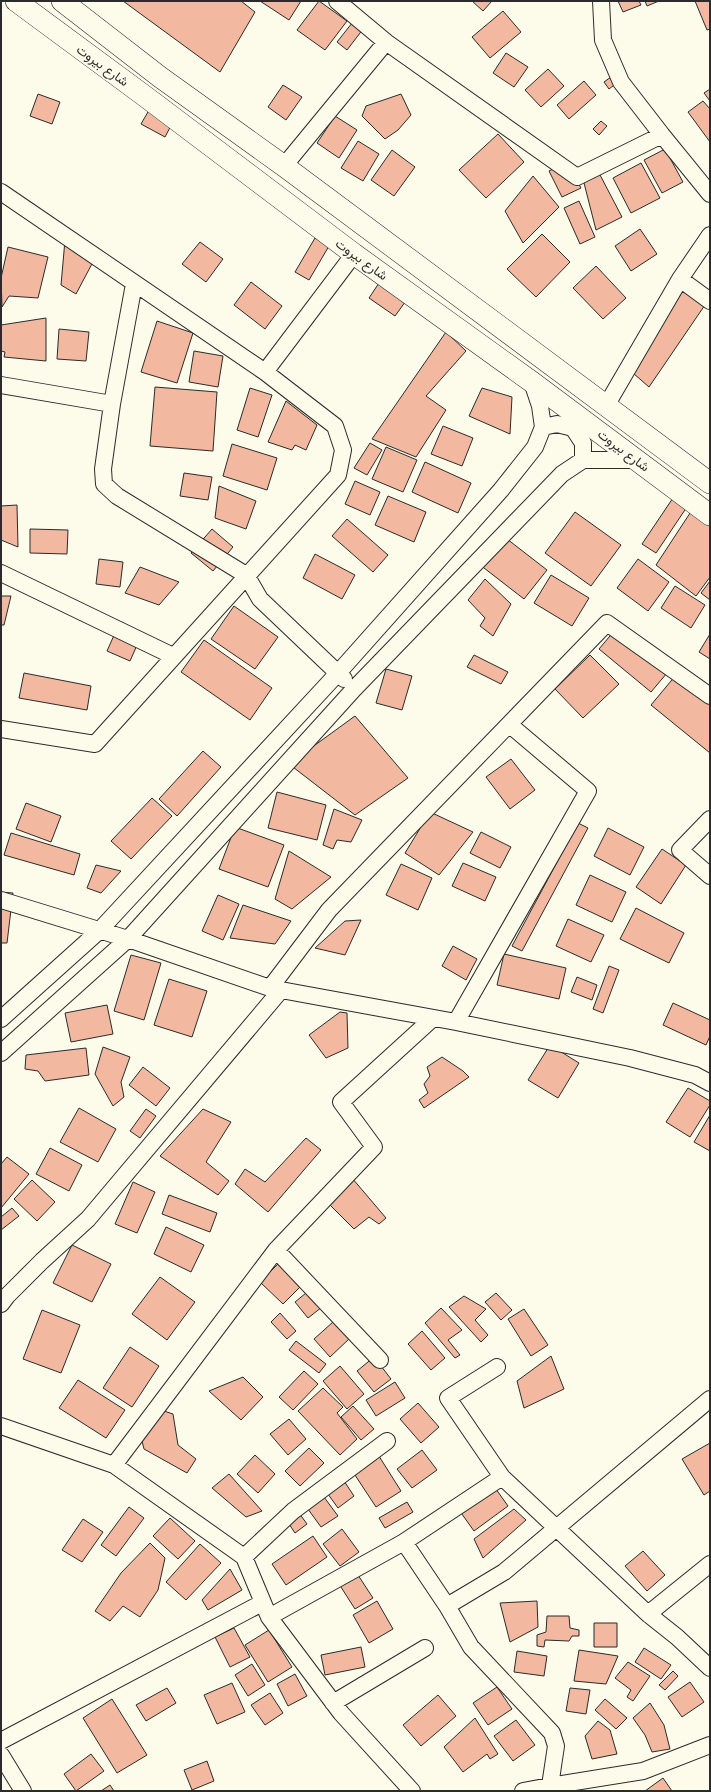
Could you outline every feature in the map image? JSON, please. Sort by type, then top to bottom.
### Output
[{"type":"main road","name":"شارع بيروت","points":[[16,1],[354,254],[532,382],[710,515]]},
{"type":"main road","name":"شارع بيروت","points":[[72,4],[160,77],[284,166],[710,482]]},
{"type":"main road","points":[[146,97],[160,77]]},
{"type":"street","points":[[336,1],[386,42],[577,177],[662,135]]},
{"type":"street","points":[[601,1],[603,40],[621,82],[710,194]]},
{"type":"street","points":[[284,166],[386,42]]},
{"type":"street","points":[[1,192],[265,372],[334,426],[342,450],[338,475],[246,575],[95,744],[1,729]]},
{"type":"street","points":[[606,406],[680,279],[710,235]]},
{"type":"street","points":[[265,372],[354,254]]},
{"type":"street","points":[[680,279],[710,301]]},
{"type":"street","points":[[134,284],[112,404],[103,470],[104,484],[117,496],[246,575],[260,599],[354,689]]},
{"type":"street","points":[[1,1020],[99,931],[338,673],[500,490],[535,447],[544,427],[540,406],[532,382]]},
{"type":"street","points":[[1,385],[10,385],[39,392],[112,404]]},
{"type":"street","points":[[544,427],[557,424],[573,428],[583,443],[583,460]]},
{"type":"street","points":[[1,1053],[128,939],[354,689],[562,474],[583,460],[636,460]]},
{"type":"street","points":[[1,573],[173,656]]},
{"type":"street","points":[[1,1304],[6,1296],[88,1219],[276,989],[329,910],[510,725],[607,623],[710,696]]},
{"type":"street","points":[[456,1022],[588,791],[510,725]]},
{"type":"street","points":[[710,819],[680,850],[710,876]]},
{"type":"street","points":[[1,900],[128,939],[276,989],[456,1022],[630,1058],[695,1075],[710,1083]]},
{"type":"street","points":[[114,1465],[276,1250],[374,1147],[341,1102],[433,1018]]},
{"type":"street","points":[[276,1250],[380,1360]]},
{"type":"street","points":[[497,1367],[448,1398],[502,1477],[648,1614],[677,1637],[710,1668]]},
{"type":"street","points":[[447,1606],[504,1572],[710,1399]]},
{"type":"street","points":[[2,1428],[114,1465],[244,1557],[262,1603],[270,1617],[333,1703],[412,1791]]},
{"type":"street","points":[[244,1557],[293,1511],[387,1442]]},
{"type":"street","points":[[270,1617],[404,1542],[502,1477]]},
{"type":"street","points":[[404,1542],[447,1606],[471,1647],[552,1733],[556,1746],[550,1786]]},
{"type":"street","points":[[648,1614],[710,1564]]},
{"type":"street","points":[[1,1741],[262,1603]]},
{"type":"street","points":[[333,1703],[425,1648]]},
{"type":"street","points":[[523,1791],[643,1772],[710,1745]]},
{"type":"street","points":[[1,1755],[23,1791]]},
{"type":"building","points":[[123,1],[241,1],[255,12],[220,72]]},
{"type":"building","points":[[260,1],[301,1],[289,20]]},
{"type":"building","points":[[319,1],[347,21],[325,50],[297,30]]},
{"type":"building","points":[[472,1],[492,1],[483,11]]},
{"type":"building","points":[[618,1],[639,1],[641,5],[623,12]]},
{"type":"building","points":[[645,1],[659,1],[647,6]]},
{"type":"building","points":[[695,1],[710,1],[710,29],[707,30]]},
{"type":"building","points":[[503,11],[521,32],[490,58],[472,37]]},
{"type":"building","points":[[360,13],[370,20],[347,50],[337,42]]},
{"type":"building","points":[[506,53],[528,67],[514,87],[493,73]]},
{"type":"building","points":[[548,69],[564,86],[541,107],[525,90]]},
{"type":"building","points":[[618,72],[623,78],[609,89],[604,82]]},
{"type":"building","points":[[584,81],[596,95],[569,119],[557,105]]},
{"type":"building","points":[[283,85],[302,97],[286,120],[268,107]]},
{"type":"building","points":[[710,89],[710,101],[704,93]]},
{"type":"building","points":[[38,94],[60,102],[52,124],[30,116]]},
{"type":"building","points":[[401,94],[411,115],[398,130],[385,139],[362,116],[366,106]]},
{"type":"building","points":[[703,101],[710,109],[710,142],[688,112]]},
{"type":"building","points":[[152,105],[175,118],[165,137],[141,124]]},
{"type":"building","points":[[335,116],[357,130],[339,158],[317,143]]},
{"type":"building","points":[[601,121],[607,126],[599,135],[593,129]]},
{"type":"building","points":[[498,134],[524,162],[486,198],[459,170]]},
{"type":"building","points":[[358,141],[379,154],[363,181],[341,168]]},
{"type":"building","points":[[665,149],[683,182],[662,193],[644,160]]},
{"type":"building","points":[[392,150],[415,167],[394,196],[371,180]]},
{"type":"building","points":[[567,162],[581,188],[562,197],[549,171]]},
{"type":"building","points":[[641,163],[660,198],[631,213],[613,178]]},
{"type":"building","points":[[599,173],[622,217],[596,230],[583,179]]},
{"type":"building","points":[[533,176],[559,207],[523,243],[505,211]]},
{"type":"building","points":[[579,201],[595,237],[580,244],[564,208]]},
{"type":"building","points":[[640,229],[657,254],[631,271],[615,246]]},
{"type":"building","points":[[542,234],[570,262],[536,297],[507,269]]},
{"type":"building","points":[[315,238],[329,246],[309,280],[295,272]]},
{"type":"building","points":[[65,240],[94,260],[76,294],[61,285]]},
{"type":"building","points":[[200,242],[223,259],[206,282],[182,264]]},
{"type":"building","points":[[8,247],[48,257],[38,298],[9,296],[2,307],[1,278]]},
{"type":"building","points":[[596,266],[626,298],[603,319],[573,288]]},
{"type":"building","points":[[381,280],[408,298],[395,316],[369,298]]},
{"type":"building","points":[[251,282],[282,306],[265,329],[234,305]]},
{"type":"building","points":[[688,282],[709,299],[649,387],[633,373]]},
{"type":"building","points":[[46,318],[46,361],[4,357],[5,352],[1,351],[1,325]]},
{"type":"building","points":[[157,321],[193,333],[177,383],[141,372]]},
{"type":"building","points":[[59,329],[89,332],[86,361],[57,359]]},
{"type":"building","points":[[446,332],[466,351],[426,396],[446,410],[416,457],[372,439]]},
{"type":"building","points":[[194,351],[223,356],[218,387],[189,382]]},
{"type":"building","points":[[155,387],[217,392],[213,451],[150,446]]},
{"type":"building","points":[[250,388],[272,395],[258,437],[237,430]]},
{"type":"building","points":[[482,388],[512,397],[510,434],[469,416]]},
{"type":"building","points":[[286,401],[317,425],[306,450],[295,445],[292,450],[268,442]]},
{"type":"building","points":[[443,426],[473,438],[462,466],[431,454]]},
{"type":"building","points":[[370,443],[382,450],[367,475],[354,468]]},
{"type":"building","points":[[232,444],[277,458],[267,490],[223,476]]},
{"type":"building","points":[[386,447],[417,460],[403,492],[372,479]]},
{"type":"building","points":[[425,462],[471,483],[458,513],[412,492]]},
{"type":"building","points":[[184,473],[212,477],[208,500],[180,496]]},
{"type":"building","points":[[355,481],[380,492],[370,515],[345,504]]},
{"type":"building","points":[[219,486],[256,501],[246,529],[215,518]]},
{"type":"building","points":[[679,489],[693,498],[656,553],[642,544]]},
{"type":"building","points":[[388,496],[426,512],[414,542],[375,525]]},
{"type":"building","points":[[17,505],[18,547],[1,540],[1,506]]},
{"type":"building","points":[[694,507],[710,519],[710,577],[696,596],[656,565]]},
{"type":"building","points":[[575,512],[621,545],[591,586],[545,553]]},
{"type":"building","points":[[347,519],[388,555],[373,572],[332,536]]},
{"type":"building","points":[[30,529],[68,530],[67,554],[30,553]]},
{"type":"building","points":[[212,529],[233,547],[213,571],[191,553]]},
{"type":"building","points":[[498,532],[547,570],[524,599],[475,561]]},
{"type":"building","points":[[315,554],[355,575],[342,599],[303,578]]},
{"type":"building","points":[[99,559],[123,562],[120,587],[96,584]]},
{"type":"building","points":[[638,559],[669,582],[648,611],[617,588]]},
{"type":"building","points":[[140,567],[179,582],[159,605],[125,593]]},
{"type":"building","points":[[551,575],[589,598],[572,626],[534,603]]},
{"type":"building","points":[[485,579],[511,604],[493,636],[480,626],[485,618],[468,600]]},
{"type":"building","points":[[710,581],[710,600],[701,593]]},
{"type":"building","points":[[675,586],[705,605],[691,628],[661,608]]},
{"type":"building","points":[[1,596],[11,596],[4,625],[1,625]]},
{"type":"building","points":[[234,606],[278,637],[255,669],[211,639]]},
{"type":"building","points":[[119,624],[142,634],[130,661],[107,651]]},
{"type":"building","points":[[615,630],[667,673],[651,692],[599,649]]},
{"type":"building","points":[[710,634],[710,659],[699,652]]},
{"type":"building","points":[[204,640],[272,688],[250,720],[181,672]]},
{"type":"building","points":[[474,655],[508,672],[501,684],[467,667]]},
{"type":"building","points":[[590,655],[619,684],[583,718],[555,689]]},
{"type":"building","points":[[386,669],[412,676],[402,710],[376,703]]},
{"type":"building","points":[[681,669],[710,693],[710,753],[651,705]]},
{"type":"building","points":[[24,673],[91,686],[87,710],[19,698]]},
{"type":"building","points":[[355,716],[408,778],[355,815],[289,764]]},
{"type":"building","points":[[203,751],[221,767],[177,816],[159,799]]},
{"type":"building","points":[[511,759],[535,790],[510,809],[486,777]]},
{"type":"building","points":[[277,792],[326,805],[317,840],[268,828]]},
{"type":"building","points":[[152,798],[172,816],[131,859],[111,841]]},
{"type":"building","points":[[26,803],[61,816],[51,842],[16,829]]},
{"type":"building","points":[[334,809],[362,820],[351,842],[337,840],[333,849],[323,845]]},
{"type":"building","points":[[430,812],[473,832],[439,875],[405,853]]},
{"type":"building","points":[[578,823],[588,828],[522,951],[512,946]]},
{"type":"building","points":[[235,827],[284,845],[268,887],[219,869]]},
{"type":"building","points":[[608,828],[644,847],[630,875],[594,856]]},
{"type":"building","points":[[481,832],[511,847],[500,868],[470,853]]},
{"type":"building","points":[[11,833],[80,854],[74,875],[4,855]]},
{"type":"building","points":[[662,849],[686,865],[661,904],[636,887]]},
{"type":"building","points":[[289,851],[331,877],[292,909],[275,899]]},
{"type":"building","points":[[463,863],[496,877],[485,901],[452,886]]},
{"type":"building","points":[[401,864],[432,878],[418,910],[386,895]]},
{"type":"building","points":[[96,865],[121,871],[101,893],[87,888]]},
{"type":"building","points":[[590,875],[626,892],[612,922],[576,905]]},
{"type":"building","points":[[1,892],[13,893],[7,943],[1,943]]},
{"type":"building","points":[[218,895],[239,904],[223,940],[202,931]]},
{"type":"building","points":[[243,905],[291,921],[275,944],[230,938]]},
{"type":"building","points":[[636,908],[684,933],[669,963],[620,939]]},
{"type":"building","points":[[568,919],[604,935],[591,962],[556,946]]},
{"type":"building","points":[[361,920],[345,955],[315,948],[345,921]]},
{"type":"building","points":[[453,946],[477,959],[466,980],[442,966]]},
{"type":"building","points":[[504,954],[566,968],[559,999],[497,985]]},
{"type":"building","points":[[131,955],[161,963],[144,1020],[114,1011]]},
{"type":"building","points":[[609,966],[619,970],[603,1013],[593,1009]]},
{"type":"building","points":[[577,977],[597,985],[592,1000],[571,992]]},
{"type":"building","points":[[169,979],[207,991],[192,1037],[154,1025]]},
{"type":"building","points":[[673,1003],[710,1020],[710,1036],[706,1045],[663,1025]]},
{"type":"building","points":[[107,1005],[113,1034],[71,1042],[65,1013]]},
{"type":"building","points":[[340,1012],[347,1013],[348,1048],[326,1058],[309,1035]]},
{"type":"building","points":[[550,1045],[579,1063],[558,1098],[528,1080]]},
{"type":"building","points":[[103,1047],[130,1057],[121,1082],[124,1097],[113,1106],[95,1074]]},
{"type":"building","points":[[86,1048],[89,1075],[45,1081],[38,1071],[25,1069],[26,1055]]},
{"type":"building","points":[[442,1057],[463,1071],[469,1077],[424,1108],[419,1100],[428,1093],[424,1084],[430,1076],[427,1067]]},
{"type":"building","points":[[143,1067],[170,1088],[156,1106],[129,1085]]},
{"type":"building","points":[[688,1088],[710,1101],[710,1105],[690,1137],[666,1122]]},
{"type":"building","points":[[79,1108],[116,1129],[98,1162],[60,1142]]},
{"type":"building","points":[[146,1109],[156,1116],[140,1138],[130,1131]]},
{"type":"building","points":[[203,1109],[231,1122],[206,1162],[229,1181],[218,1195],[160,1156]]},
{"type":"building","points":[[710,1115],[710,1151],[694,1142]]},
{"type":"building","points":[[306,1138],[321,1150],[268,1212],[235,1184],[245,1169],[265,1182]]},
{"type":"building","points":[[50,1148],[82,1165],[69,1191],[36,1174]]},
{"type":"building","points":[[7,1157],[29,1174],[1,1208],[1,1164]]},
{"type":"building","points":[[352,1178],[386,1218],[379,1224],[369,1217],[354,1229],[330,1205]]},
{"type":"building","points":[[32,1180],[55,1202],[37,1221],[14,1199]]},
{"type":"building","points":[[133,1182],[155,1192],[137,1233],[115,1224]]},
{"type":"building","points":[[169,1195],[217,1213],[210,1232],[162,1214]]},
{"type":"building","points":[[12,1208],[19,1216],[1,1230],[1,1217]]},
{"type":"building","points":[[166,1227],[204,1245],[191,1272],[154,1254]]},
{"type":"building","points":[[72,1245],[111,1264],[92,1302],[53,1283]]},
{"type":"building","points":[[288,1254],[310,1277],[283,1304],[260,1282]]},
{"type":"building","points":[[160,1277],[195,1302],[167,1340],[132,1314]]},
{"type":"building","points":[[317,1284],[331,1300],[308,1318],[295,1302]]},
{"type":"building","points":[[496,1293],[512,1310],[501,1320],[485,1302]]},
{"type":"building","points":[[464,1296],[486,1309],[475,1320],[488,1335],[481,1342],[449,1307]]},
{"type":"building","points":[[441,1308],[462,1330],[448,1340],[460,1355],[455,1358],[425,1323]]},
{"type":"building","points":[[524,1309],[548,1345],[531,1356],[508,1319]]},
{"type":"building","points":[[42,1310],[80,1325],[61,1373],[23,1359]]},
{"type":"building","points":[[280,1313],[296,1331],[287,1339],[271,1322]]},
{"type":"building","points":[[333,1322],[349,1339],[330,1357],[314,1339]]},
{"type":"building","points":[[422,1331],[445,1358],[431,1370],[408,1344]]},
{"type":"building","points":[[296,1341],[326,1364],[319,1373],[289,1350]]},
{"type":"building","points":[[130,1347],[159,1366],[132,1407],[103,1388]]},
{"type":"building","points":[[551,1356],[564,1389],[524,1408],[517,1381]]},
{"type":"building","points":[[374,1357],[391,1379],[374,1392],[357,1371]]},
{"type":"building","points":[[340,1366],[364,1394],[347,1409],[323,1381]]},
{"type":"building","points":[[304,1371],[318,1384],[293,1410],[279,1397]]},
{"type":"building","points":[[243,1377],[263,1397],[241,1420],[209,1391]]},
{"type":"building","points":[[78,1380],[125,1410],[106,1438],[59,1408]]},
{"type":"building","points":[[395,1382],[405,1398],[376,1416],[366,1400]]},
{"type":"building","points":[[323,1388],[343,1407],[337,1413],[357,1439],[340,1455],[298,1411]]},
{"type":"building","points":[[418,1403],[439,1427],[421,1443],[400,1419]]},
{"type":"building","points":[[353,1406],[374,1429],[361,1440],[341,1417]]},
{"type":"building","points":[[161,1410],[173,1414],[178,1445],[196,1459],[187,1473],[144,1449],[140,1433]]},
{"type":"building","points":[[289,1419],[306,1439],[288,1455],[270,1434]]},
{"type":"building","points":[[710,1443],[710,1491],[704,1495],[682,1459]]},
{"type":"building","points":[[309,1448],[324,1463],[300,1486],[285,1471]]},
{"type":"building","points":[[422,1450],[437,1470],[412,1488],[397,1469]]},
{"type":"building","points":[[377,1453],[401,1491],[376,1507],[351,1469]]},
{"type":"building","points":[[255,1455],[275,1474],[258,1493],[237,1474]]},
{"type":"building","points":[[229,1474],[262,1511],[246,1517],[212,1488]]},
{"type":"building","points":[[342,1478],[354,1496],[338,1508],[325,1490]]},
{"type":"building","points":[[493,1485],[508,1506],[474,1531],[459,1510]]},
{"type":"building","points":[[321,1493],[338,1516],[321,1527],[305,1505]]},
{"type":"building","points":[[407,1502],[413,1512],[385,1528],[379,1518]]},
{"type":"building","points":[[129,1507],[144,1518],[116,1556],[101,1545]]},
{"type":"building","points":[[514,1509],[526,1520],[483,1558],[474,1539]]},
{"type":"building","points":[[299,1513],[307,1524],[295,1533],[287,1521]]},
{"type":"building","points":[[170,1518],[195,1541],[178,1559],[153,1536]]},
{"type":"building","points":[[83,1519],[103,1532],[82,1562],[62,1550]]},
{"type":"building","points":[[342,1529],[359,1552],[340,1566],[323,1544]]},
{"type":"building","points":[[313,1536],[327,1557],[286,1585],[272,1564]]},
{"type":"building","points":[[150,1543],[165,1558],[158,1590],[140,1617],[123,1606],[110,1621],[95,1611],[121,1573]]},
{"type":"building","points":[[200,1544],[221,1563],[186,1600],[166,1582]]},
{"type":"building","points":[[643,1551],[665,1575],[647,1591],[625,1566]]},
{"type":"building","points":[[230,1569],[242,1590],[208,1610],[202,1600]]},
{"type":"building","points":[[356,1572],[373,1598],[355,1609],[339,1584]]},
{"type":"building","points":[[377,1601],[393,1629],[369,1643],[353,1615]]},
{"type":"building","points":[[537,1601],[538,1627],[510,1642],[500,1603]]},
{"type":"building","points":[[547,1616],[569,1616],[570,1628],[579,1630],[579,1636],[572,1636],[569,1641],[545,1640],[544,1647],[537,1646],[537,1635],[546,1632]]},
{"type":"building","points":[[594,1623],[617,1623],[617,1647],[594,1647]]},
{"type":"building","points":[[234,1628],[250,1657],[230,1667],[215,1637]]},
{"type":"building","points":[[269,1630],[292,1667],[268,1682],[245,1645]]},
{"type":"building","points":[[361,1647],[365,1667],[325,1675],[321,1655]]},
{"type":"building","points":[[644,1648],[671,1665],[661,1679],[635,1662]]},
{"type":"building","points":[[579,1650],[618,1656],[606,1684],[574,1681]]},
{"type":"building","points":[[517,1651],[547,1656],[544,1676],[514,1672]]},
{"type":"building","points":[[628,1662],[650,1676],[633,1701],[627,1697],[631,1690],[615,1678]]},
{"type":"building","points":[[252,1664],[265,1685],[248,1696],[235,1675]]},
{"type":"building","points":[[673,1671],[678,1676],[665,1690],[659,1685]]},
{"type":"building","points":[[295,1674],[307,1696],[288,1706],[277,1684]]},
{"type":"building","points":[[690,1682],[704,1702],[682,1717],[668,1697]]},
{"type":"building","points":[[232,1683],[245,1712],[217,1724],[204,1695]]},
{"type":"building","points":[[497,1687],[512,1709],[488,1725],[473,1703]]},
{"type":"building","points":[[167,1688],[176,1703],[146,1721],[136,1705]]},
{"type":"building","points":[[570,1688],[590,1690],[586,1714],[566,1711]]},
{"type":"building","points":[[270,1693],[283,1713],[265,1725],[251,1705]]},
{"type":"building","points":[[438,1695],[456,1716],[421,1746],[403,1725]]},
{"type":"building","points":[[112,1699],[147,1755],[117,1773],[83,1718]]},
{"type":"building","points":[[605,1699],[627,1718],[616,1729],[595,1710]]},
{"type":"building","points":[[650,1703],[664,1725],[670,1749],[652,1752],[645,1735],[633,1718]]},
{"type":"building","points":[[475,1718],[498,1754],[490,1759],[487,1754],[463,1772],[444,1747]]},
{"type":"building","points":[[516,1720],[535,1745],[513,1761],[494,1736]]},
{"type":"building","points":[[598,1721],[610,1730],[617,1754],[592,1759],[585,1736]]},
{"type":"building","points":[[91,1754],[104,1771],[76,1791],[64,1774]]},
{"type":"building","points":[[207,1761],[214,1781],[192,1790],[184,1770]]},
{"type":"building","points":[[663,1778],[672,1791],[645,1791]]},
{"type":"building","points":[[110,1785],[114,1791],[101,1791]]}]
